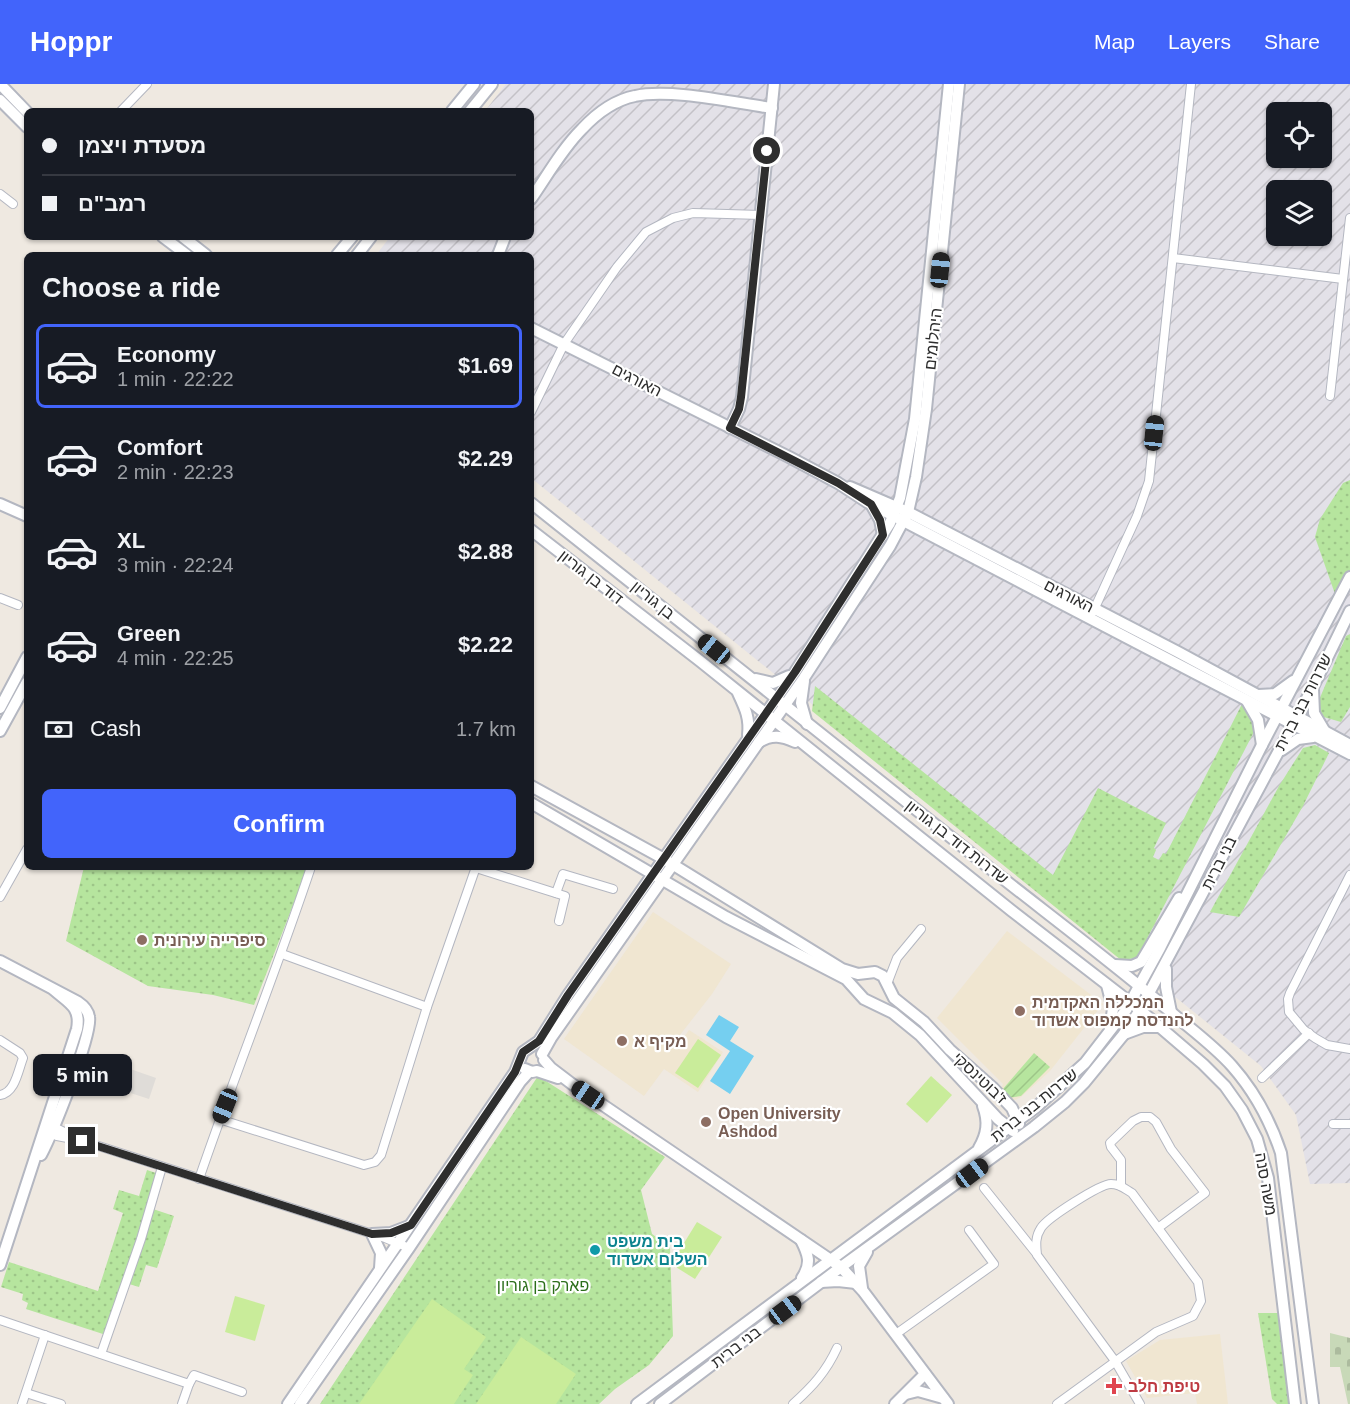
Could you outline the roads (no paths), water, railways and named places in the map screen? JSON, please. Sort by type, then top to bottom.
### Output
[{"type":"street","points":[[0,84],[24,109]]},
{"type":"street","points":[[124,108],[147,84]]},
{"type":"street","points":[[454,108],[474,84]]},
{"type":"street","points":[[472,108],[492,84]]},
{"type":"street","points":[[730,428],[739,409],[774,84]]},
{"type":"street","name":"היהלומים","points":[[901,514],[903,487],[915,419],[949,84]]},
{"type":"street","name":"היהלומים","points":[[901,514],[916,477],[926,409],[959,84]]},
{"type":"street","points":[[1092,614],[1137,516],[1149,481],[1191,84]]},
{"type":"street","points":[[534,195],[580,131],[599,114],[620,101],[635,96],[655,94],[772,108]]},
{"type":"street","points":[[0,100],[24,124]]},
{"type":"street","points":[[0,194],[14,204]]},
{"type":"street","points":[[534,406],[564,344],[617,267],[646,232],[673,218],[693,213],[761,215]]},
{"type":"street","points":[[1330,396],[1350,218]]},
{"type":"street","points":[[168,240],[183,252]]},
{"type":"street","points":[[187,240],[202,252]]},
{"type":"street","points":[[340,252],[350,240]]},
{"type":"street","points":[[359,252],[369,240]]},
{"type":"street","points":[[1173,258],[1343,279]]},
{"type":"street","name":"האורגים","points":[[534,329],[838,483],[871,504],[901,514],[920,530],[1259,695],[1279,712]]},
{"type":"street","points":[[739,409],[749,437]]},
{"type":"street","name":"האורגים","points":[[838,483],[860,490],[901,514],[1092,614],[1244,699],[1279,712],[1326,738]]},
{"type":"street","points":[[0,504],[24,510]]},
{"type":"street","points":[[0,504],[24,515]]},
{"type":"street","points":[[871,504],[880,520],[883,535]]},
{"type":"street","name":"בן גוריון","points":[[534,505],[776,698]]},
{"type":"street","points":[[752,740],[774,721],[785,706],[799,675],[883,535],[901,514]]},
{"type":"street","points":[[288,1404],[411,1225],[520,1061],[523,1052],[532,1048],[539,1041],[568,995],[668,862],[752,740],[764,714],[799,675],[895,536],[901,514]]},
{"type":"street","points":[[895,536],[920,530]]},
{"type":"street","name":"דוד בן גוריון","points":[[534,532],[737,690],[764,714]]},
{"type":"street","points":[[1279,712],[1350,578]]},
{"type":"street","points":[[0,598],[18,605]]},
{"type":"street","name":"שדרות בני ברית","points":[[1272,762],[1313,687],[1350,611]]},
{"type":"street","points":[[0,708],[24,663]]},
{"type":"street","points":[[749,677],[773,683],[799,675]]},
{"type":"street","points":[[799,675],[801,703],[807,724]]},
{"type":"street","points":[[1259,695],[1279,692],[1297,677]]},
{"type":"street","points":[[0,731],[24,687]]},
{"type":"street","points":[[1313,687],[1314,713],[1326,738],[1350,754]]},
{"type":"street","points":[[737,690],[748,715],[752,740]]},
{"type":"street","name":"שדרות דוד בן גוריון","points":[[776,698],[1150,994]]},
{"type":"street","points":[[1244,699],[1258,720],[1262,745]]},
{"type":"street","name":"שדרות בני ברית","points":[[771,1303],[1018,1120],[1073,1075],[1108,1034],[1130,1002],[1279,712]]},
{"type":"street","points":[[764,714],[805,746]]},
{"type":"street","points":[[752,740],[768,736],[785,737],[805,746]]},
{"type":"street","points":[[1272,762],[1288,744],[1298,739],[1326,738],[1350,745]]},
{"type":"street","name":"שדרות דוד בן גוריון","points":[[805,746],[1140,1010]]},
{"type":"street","name":"בני ברית","points":[[1166,965],[1272,762]]},
{"type":"street","points":[[534,788],[668,862],[842,969],[854,974],[870,973],[884,968],[897,958],[921,929]]},
{"type":"street","points":[[534,805],[794,954],[835,972],[858,990],[864,999],[873,1002],[884,996],[897,958]]},
{"type":"street","points":[[0,897],[24,854]]},
{"type":"street","points":[[199,1179],[219,1119],[282,954],[310,870]]},
{"type":"street","points":[[219,1119],[364,1165],[375,1162],[381,1155],[427,1007],[475,870]]},
{"type":"street","points":[[485,870],[565,896],[559,921]]},
{"type":"street","points":[[556,893],[563,874],[613,888]]},
{"type":"street","points":[[1350,875],[1288,999],[1289,1012],[1309,1033],[1327,1045],[1350,1049]]},
{"type":"street","points":[[300,1404],[409,1248],[520,1082],[542,1066],[543,1057],[551,1038],[657,877]]},
{"type":"street","points":[[1114,965],[1132,966],[1141,962],[1173,906],[1191,884]]},
{"type":"street","points":[[282,954],[427,1007]]},
{"type":"street","points":[[0,961],[84,1006],[89,1016],[87,1034],[32,1171],[1,1261]]},
{"type":"street","points":[[1021,1137],[1065,1102],[1124,1034],[1166,965]]},
{"type":"street","points":[[1166,965],[1166,987],[1171,1012]]},
{"type":"street","points":[[858,990],[859,981],[870,973],[883,976],[887,985]]},
{"type":"street","points":[[1107,984],[1113,1009],[1108,1034]]},
{"type":"street","name":"ז'בוטינסקי","points":[[887,985],[894,998],[924,1022],[950,1050],[978,1073],[1012,1108],[1018,1120],[1021,1137]]},
{"type":"street","points":[[50,1130],[77,1029],[78,1017],[75,1008],[54,990]]},
{"type":"street","name":"משה סנה","points":[[1150,994],[1219,1053],[1251,1088],[1275,1136],[1282,1163],[1313,1404]]},
{"type":"street","name":"ז'בוטינסקי","points":[[873,1002],[893,1013],[921,1035],[998,1119],[1021,1137]]},
{"type":"street","name":"משה סנה","points":[[1140,1010],[1226,1086],[1257,1139],[1268,1178],[1295,1404]]},
{"type":"street","points":[[1124,1034],[1140,1028],[1160,1027]]},
{"type":"street","points":[[1262,1078],[1309,1033]]},
{"type":"street","points":[[0,1040],[20,1053],[23,1058],[11,1090],[7,1094],[0,1095]]},
{"type":"street","points":[[532,1048],[538,1049],[551,1068],[572,1084],[832,1259],[860,1287],[946,1401]]},
{"type":"street","points":[[520,1061],[524,1069],[572,1084]]},
{"type":"street","points":[[977,1150],[984,1139],[987,1127],[987,1115],[978,1098]]},
{"type":"street","points":[[1121,1186],[1121,1160],[1110,1143],[1133,1121],[1142,1117],[1150,1117],[1156,1122],[1171,1149],[1205,1193],[1158,1228]]},
{"type":"street","points":[[1333,1124],[1350,1124]]},
{"type":"street","points":[[50,1130],[409,1248]]},
{"type":"street","name":"שדרות בני ברית","points":[[841,1267],[1021,1137]]},
{"type":"street","points":[[101,1354],[141,1239],[162,1167]]},
{"type":"street","points":[[1037,1254],[1036,1237],[1048,1220],[1100,1186],[1112,1184],[1121,1186],[1132,1193],[1198,1282],[1201,1301],[1193,1316],[1156,1332],[1057,1404]]},
{"type":"street","points":[[984,1188],[1037,1254],[1115,1361],[1140,1404]]},
{"type":"street","points":[[372,1234],[391,1233],[411,1225]]},
{"type":"street","points":[[896,1334],[994,1264],[969,1230]]},
{"type":"street","points":[[372,1234],[381,1253],[380,1269]]},
{"type":"street","points":[[800,1239],[826,1249],[852,1244]]},
{"type":"street","points":[[800,1239],[808,1254],[809,1264],[800,1281]]},
{"type":"street","points":[[860,1287],[859,1266],[869,1248]]},
{"type":"street","name":"בני ברית","points":[[660,1404],[841,1267]]},
{"type":"street","points":[[821,1282],[838,1281],[860,1287]]},
{"type":"street","name":"בני ברית","points":[[637,1404],[771,1303]]},
{"type":"street","points":[[0,1320],[189,1384]]},
{"type":"street","points":[[22,1404],[45,1335]]},
{"type":"street","points":[[793,1404],[817,1382],[837,1348]]},
{"type":"street","points":[[895,1404],[925,1374]]},
{"type":"street","points":[[182,1404],[194,1375],[242,1392]]},
{"type":"street","points":[[905,1394],[918,1391],[946,1401]]},
{"type":"street","points":[[26,1393],[60,1404]]},
{"type":"water","points":[[719,1015],[739,1027],[730,1041],[754,1056],[730,1094],[710,1081],[730,1051],[706,1035]]},
{"type":"place","name":"סיפרייה עירונית","points":[[142,940]]},
{"type":"place","name":"המכללה האקדמית להנדסה קמפוס אשדוד","points":[[1020,1011]]},
{"type":"place","name":"מקיף א","points":[[622,1041]]},
{"type":"place","name":"Open University Ashdod","points":[[706,1122]]},
{"type":"place","name":"בית משפט השלום אשדוד","points":[[595,1250]]},
{"type":"place","name":"טיפת חלב","points":[[1114,1386]]},
{"type":"park label","name":"פארק בן גוריון","points":[[543,1285]]}]
